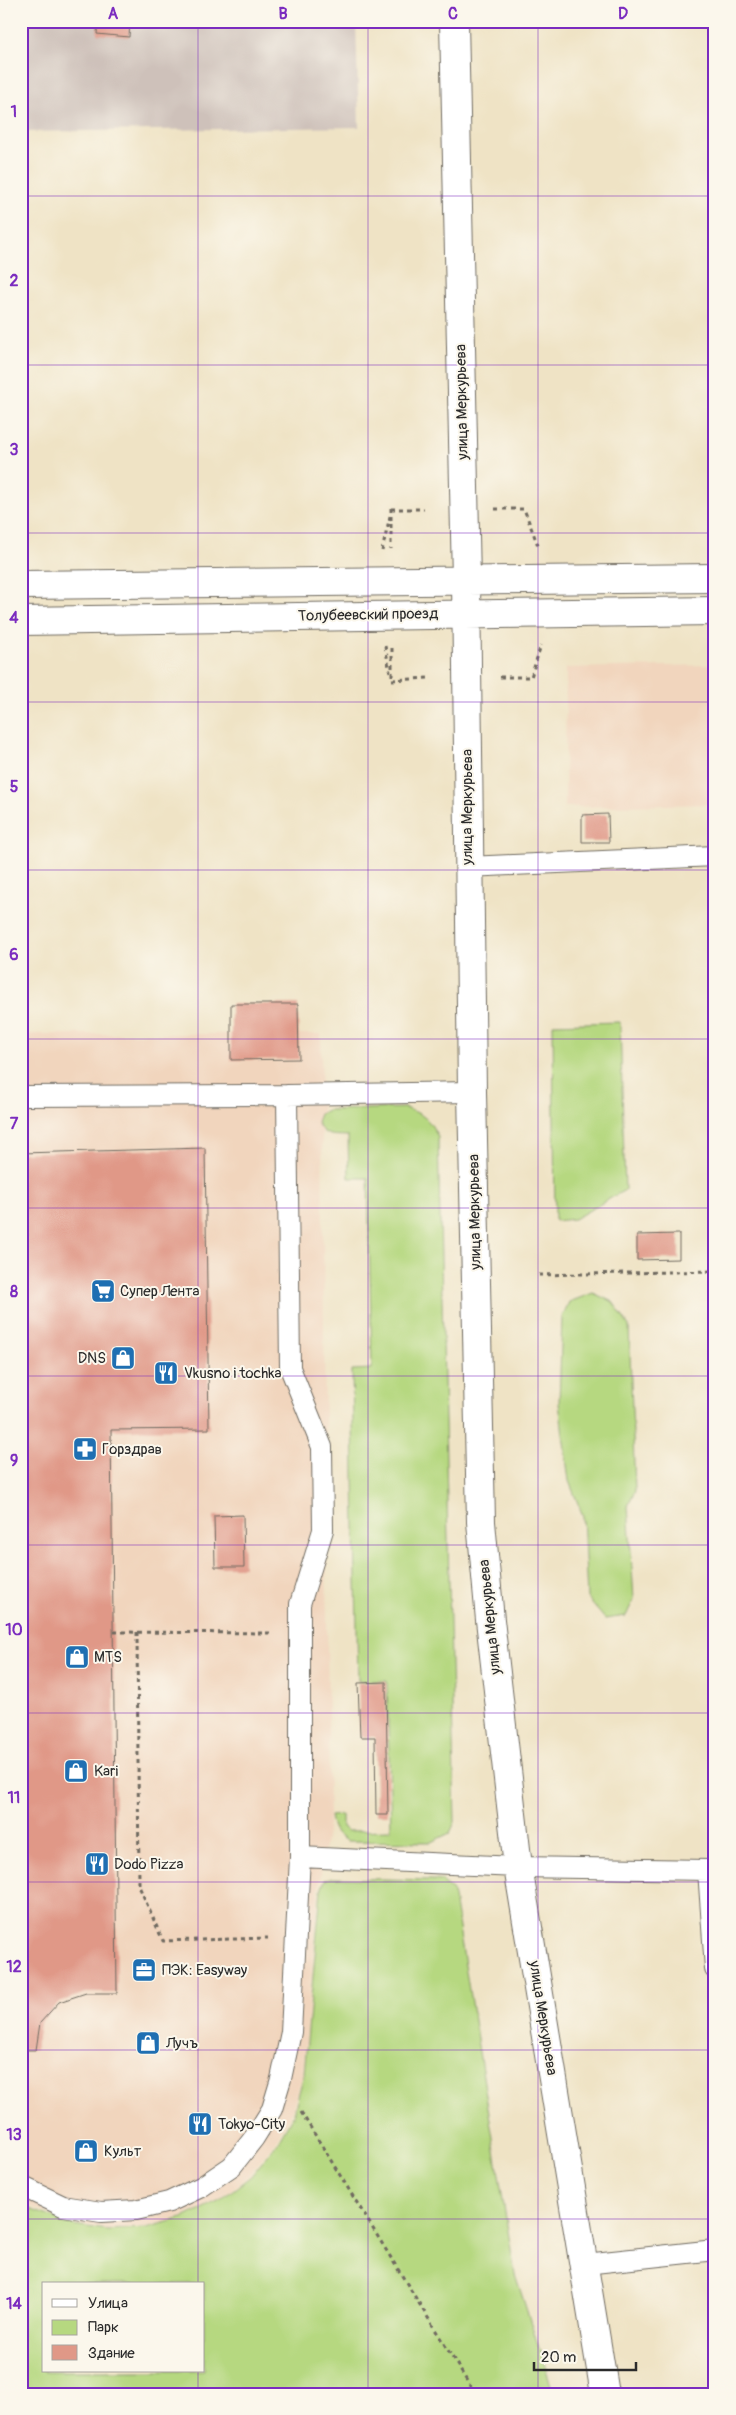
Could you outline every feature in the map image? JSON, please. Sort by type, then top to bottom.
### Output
[{"type":"street","name":"улица Меркурьева","points":[[454,21],[466,580],[468,867],[481,1522],[492,1639],[518,1867],[605,2394]]},
{"type":"street","points":[[21,585],[715,578]]},
{"type":"street","name":"Толубеевский проезд","points":[[21,621],[715,610]]},
{"type":"lane","points":[[468,867],[715,856]]},
{"type":"lane","points":[[21,1096],[472,1092]]},
{"type":"lane","points":[[21,2186],[63,2206],[101,2212],[136,2210],[169,2202],[201,2187],[232,2166],[254,2138],[272,2109],[281,2079],[291,2032],[300,1857],[300,1604],[323,1530],[322,1447],[290,1368],[287,1095]]},
{"type":"lane","points":[[300,1857],[518,1867],[708,1870],[715,1969]]},
{"type":"lane","points":[[584,2264],[715,2250]]},
{"type":"path","points":[[381,558],[391,508],[424,509]]},
{"type":"path","points":[[494,509],[524,509],[540,550]]},
{"type":"path","points":[[500,677],[531,677],[543,640]]},
{"type":"path","points":[[384,641],[392,680],[429,678]]},
{"type":"path","points":[[539,1275],[715,1271]]},
{"type":"path","points":[[114,1632],[300,1633]]},
{"type":"path","points":[[137,1632],[139,1886],[163,1941],[296,1937]]},
{"type":"path","points":[[281,2079],[475,2394]]},
{"type":"shaded area","points":[[21,21],[356,21],[359,127],[21,132]]},
{"type":"shaded area","points":[[715,665],[715,804],[565,807],[566,668]]},
{"type":"shaded area","points":[[21,1034],[321,1034],[329,1817],[319,1889],[303,2074],[290,2115],[274,2143],[249,2175],[220,2199],[183,2217],[146,2227],[108,2229],[75,2223],[21,2203]]},
{"type":"green space","points":[[620,1022],[625,1190],[574,1219],[555,1221],[553,1024]]},
{"type":"green space","points":[[404,1108],[425,1118],[438,1137],[455,1822],[450,1833],[431,1842],[347,1841],[335,1831],[330,1816],[342,1815],[342,1827],[347,1831],[391,1830],[387,1681],[358,1681],[352,1370],[372,1369],[368,1178],[349,1178],[348,1136],[329,1135],[323,1131],[317,1122],[320,1114],[327,1110]]},
{"type":"green space","points":[[593,1293],[613,1302],[629,1326],[635,1491],[628,1506],[634,1599],[626,1616],[605,1619],[587,1598],[583,1516],[569,1481],[559,1403],[562,1317],[569,1302]]},
{"type":"green space","points":[[331,1878],[434,1880],[442,1881],[453,1891],[515,2274],[554,2394],[21,2394],[21,2206],[74,2225],[107,2230],[146,2228],[183,2218],[220,2200],[251,2176],[276,2145],[293,2115],[304,2074],[321,1890],[325,1880]]},
{"type":"building","points":[[98,21],[130,21],[129,37],[97,34]]},
{"type":"building","points":[[608,814],[609,842],[582,842],[582,815]]},
{"type":"building","points":[[231,1004],[298,1004],[299,1059],[231,1060]]},
{"type":"building","points":[[205,1148],[209,1429],[111,1430],[117,1993],[86,1993],[59,2002],[40,2023],[36,2050],[21,2050],[21,1153]]},
{"type":"building","points":[[679,1234],[679,1259],[637,1260],[637,1235]]},
{"type":"building","points":[[243,1515],[244,1567],[215,1567],[214,1516]]},
{"type":"building","points":[[386,1682],[388,1815],[376,1815],[375,1737],[360,1737],[358,1683]]},
{"type":"place","name":"Супер Лента","points":[[103,1291]]},
{"type":"place","name":"DNS","points":[[123,1358]]},
{"type":"place","name":"Vkusno i tochka","points":[[166,1373]]},
{"type":"place","name":"Горздрав","points":[[85,1449]]},
{"type":"place","name":"MTS","points":[[77,1657]]},
{"type":"place","name":"Kari","points":[[76,1771]]},
{"type":"place","name":"Dodo Pizza","points":[[97,1864]]},
{"type":"place","name":"ПЭК: Easyway","points":[[144,1970]]},
{"type":"place","name":"Лучъ","points":[[148,2043]]},
{"type":"place","name":"Tokyo-City","points":[[200,2124]]},
{"type":"place","name":"Культ","points":[[86,2151]]}]
